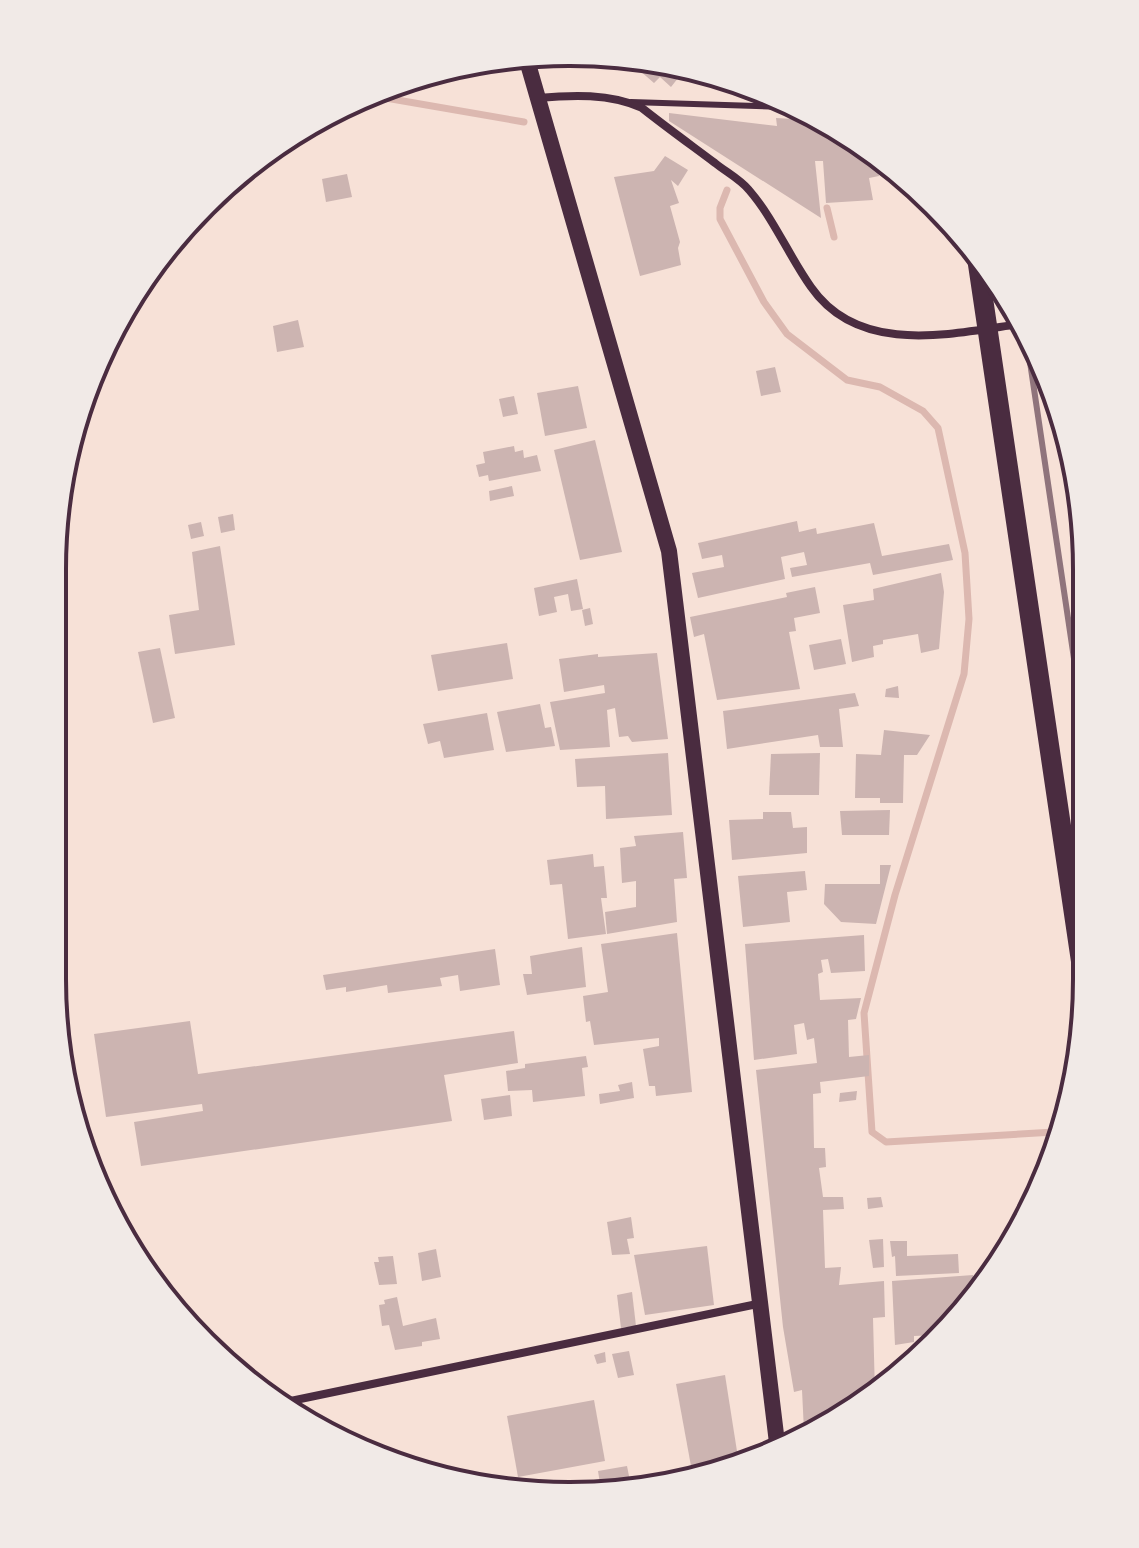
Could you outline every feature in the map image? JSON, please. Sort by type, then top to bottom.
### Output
[{"type":"highway","points":[[980,279],[1073,907]]},
{"type":"main road","points":[[529,68],[669,551],[777,1437]]},
{"type":"street","points":[[536,98],[588,96],[628,102],[642,108],[747,187],[772,221],[814,292],[832,309],[854,323],[877,333],[931,336],[1010,325]]},
{"type":"street","points":[[295,1400],[762,1303]]},
{"type":"lane","points":[[628,102],[767,106]]},
{"type":"building","points":[[640,71],[678,78],[671,87],[660,77],[654,83]]},
{"type":"building","points":[[669,113],[777,126],[776,118],[794,119],[821,133],[878,172],[879,176],[869,178],[873,200],[826,203],[823,161],[815,161],[821,218],[669,121]]},
{"type":"building","points":[[665,156],[688,170],[678,186],[671,180],[679,203],[670,206],[680,242],[681,265],[640,276],[614,177],[654,171]]},
{"type":"building","points":[[347,174],[352,197],[326,202],[322,179]]},
{"type":"building","points":[[298,320],[304,347],[277,352],[273,326]]},
{"type":"building","points":[[775,367],[781,392],[761,396],[756,371]]},
{"type":"building","points":[[578,386],[587,428],[545,436],[537,393]]},
{"type":"building","points":[[514,396],[518,414],[503,417],[499,399]]},
{"type":"building","points":[[595,440],[622,552],[580,560],[554,450]]},
{"type":"building","points":[[514,446],[515,452],[523,450],[524,458],[537,455],[541,471],[489,481],[488,475],[479,477],[476,465],[485,463],[483,452]]},
{"type":"building","points":[[512,486],[514,496],[490,501],[489,491]]},
{"type":"building","points":[[233,514],[235,530],[221,533],[218,517]]},
{"type":"building","points":[[797,521],[799,532],[816,528],[817,534],[874,523],[882,556],[949,544],[953,560],[873,575],[870,563],[792,577],[790,568],[807,565],[804,552],[781,557],[785,579],[698,598],[692,573],[724,567],[722,555],[702,559],[698,543]]},
{"type":"building","points":[[201,522],[204,536],[191,539],[188,525]]},
{"type":"building","points":[[220,546],[235,645],[175,654],[169,615],[199,610],[192,552]]},
{"type":"building","points":[[941,573],[944,592],[939,649],[921,653],[918,634],[883,640],[883,644],[873,646],[874,657],[852,662],[843,605],[874,600],[873,589]]},
{"type":"building","points":[[577,579],[583,609],[571,611],[568,594],[554,597],[557,612],[539,616],[534,588]]},
{"type":"building","points":[[815,587],[820,613],[794,618],[796,631],[789,632],[800,689],[717,700],[704,634],[694,637],[690,617],[787,597],[786,593]]},
{"type":"building","points":[[590,608],[593,624],[585,626],[582,610]]},
{"type":"building","points":[[841,639],[846,664],[814,670],[809,645]]},
{"type":"building","points":[[507,643],[513,679],[438,691],[431,655]]},
{"type":"building","points":[[160,648],[175,718],[153,723],[138,652]]},
{"type":"building","points":[[657,653],[668,739],[632,742],[628,736],[619,737],[615,708],[607,710],[610,747],[560,750],[550,702],[605,693],[604,685],[564,692],[559,659],[598,654],[598,657]]},
{"type":"building","points":[[898,686],[899,698],[885,697],[886,689]]},
{"type":"building","points":[[855,693],[859,706],[839,709],[843,747],[820,747],[818,735],[727,749],[723,711]]},
{"type":"building","points":[[540,704],[545,728],[551,727],[555,746],[506,752],[497,712]]},
{"type":"building","points":[[487,713],[494,750],[444,758],[440,741],[428,744],[423,724]]},
{"type":"building","points":[[884,730],[930,735],[917,755],[904,755],[903,803],[880,803],[880,798],[855,798],[856,754],[881,755]]},
{"type":"building","points":[[668,753],[672,815],[606,819],[605,786],[577,787],[575,759]]},
{"type":"building","points":[[820,753],[819,795],[769,795],[771,754]]},
{"type":"building","points":[[890,810],[889,835],[842,835],[840,811]]},
{"type":"building","points":[[763,812],[791,812],[793,828],[807,827],[807,853],[732,860],[729,820],[763,819]]},
{"type":"building","points":[[683,832],[687,878],[674,879],[677,922],[607,934],[605,912],[636,907],[636,881],[622,883],[620,848],[636,846],[634,836]]},
{"type":"building","points":[[593,854],[594,867],[604,866],[607,898],[601,898],[606,934],[568,939],[562,884],[550,885],[547,860]]},
{"type":"building","points":[[880,865],[891,865],[876,924],[841,922],[824,904],[825,884],[880,884]]},
{"type":"building","points":[[805,871],[807,890],[787,892],[790,922],[743,927],[738,876]]},
{"type":"building","points":[[677,933],[692,1092],[656,1096],[655,1086],[649,1086],[643,1049],[659,1046],[659,1038],[594,1045],[590,1021],[586,1022],[583,996],[608,992],[601,944]]},
{"type":"building","points":[[864,935],[865,971],[831,973],[828,959],[821,960],[823,972],[818,974],[820,1000],[861,998],[856,1019],[848,1020],[849,1057],[869,1055],[869,1076],[820,1082],[821,1093],[813,1094],[814,1148],[825,1148],[826,1167],[819,1168],[823,1197],[843,1197],[844,1209],[823,1210],[825,1268],[841,1267],[839,1285],[884,1281],[885,1317],[873,1318],[875,1379],[804,1424],[802,1390],[794,1392],[783,1327],[756,1070],[817,1063],[814,1038],[807,1040],[804,1023],[794,1025],[797,1054],[754,1060],[745,944]]},
{"type":"building","points":[[582,947],[586,987],[527,995],[523,974],[532,974],[530,956]]},
{"type":"building","points":[[495,949],[500,985],[460,991],[458,975],[440,978],[442,986],[388,993],[387,985],[346,992],[346,987],[326,990],[323,975]]},
{"type":"building","points":[[190,1021],[198,1074],[514,1031],[518,1063],[444,1075],[452,1121],[141,1166],[134,1122],[203,1111],[202,1104],[106,1117],[94,1034]]},
{"type":"building","points":[[586,1056],[588,1067],[582,1068],[585,1096],[533,1102],[532,1090],[508,1091],[506,1071],[525,1068],[525,1064]]},
{"type":"building","points":[[632,1082],[634,1098],[600,1104],[599,1094],[620,1091],[618,1085]]},
{"type":"building","points":[[857,1091],[856,1100],[839,1102],[840,1093]]},
{"type":"building","points":[[510,1095],[512,1116],[484,1120],[481,1099]]},
{"type":"building","points":[[881,1197],[883,1207],[868,1209],[867,1198]]},
{"type":"building","points":[[631,1217],[634,1238],[627,1239],[630,1254],[612,1255],[607,1222]]},
{"type":"building","points":[[883,1239],[884,1267],[873,1268],[869,1240]]},
{"type":"building","points":[[890,1241],[907,1241],[907,1256],[958,1254],[959,1273],[896,1276]]},
{"type":"building","points":[[707,1246],[714,1305],[645,1315],[634,1255]]},
{"type":"building","points":[[436,1249],[441,1277],[422,1281],[418,1253]]},
{"type":"building","points":[[393,1256],[397,1284],[379,1285],[374,1262],[379,1262],[378,1257]]},
{"type":"building","points":[[973,1275],[969,1285],[926,1335],[914,1336],[914,1342],[895,1345],[892,1281]]},
{"type":"building","points":[[632,1292],[636,1326],[621,1328],[617,1295]]},
{"type":"building","points":[[397,1297],[403,1326],[436,1318],[440,1339],[422,1342],[422,1346],[395,1350],[389,1325],[382,1326],[379,1305],[385,1304],[384,1300]]},
{"type":"building","points":[[629,1351],[634,1375],[618,1378],[612,1354]]},
{"type":"building","points":[[605,1352],[606,1362],[597,1364],[594,1355]]},
{"type":"building","points":[[725,1375],[737,1453],[691,1467],[676,1384]]},
{"type":"building","points":[[594,1400],[605,1461],[518,1477],[507,1416]]},
{"type":"building","points":[[627,1466],[630,1478],[600,1481],[598,1471]]},
{"type":"waterway","points":[[391,99],[524,122]]},
{"type":"waterway","points":[[727,190],[720,208],[720,219],[764,302],[787,334],[847,380],[880,387],[923,411],[938,428],[965,553],[969,619],[964,674],[895,895],[864,1013],[872,1132],[886,1142],[1048,1132]]},
{"type":"waterway","points":[[827,208],[834,237]]},
{"type":"railway","points":[[1031,368],[1073,652]]}]
